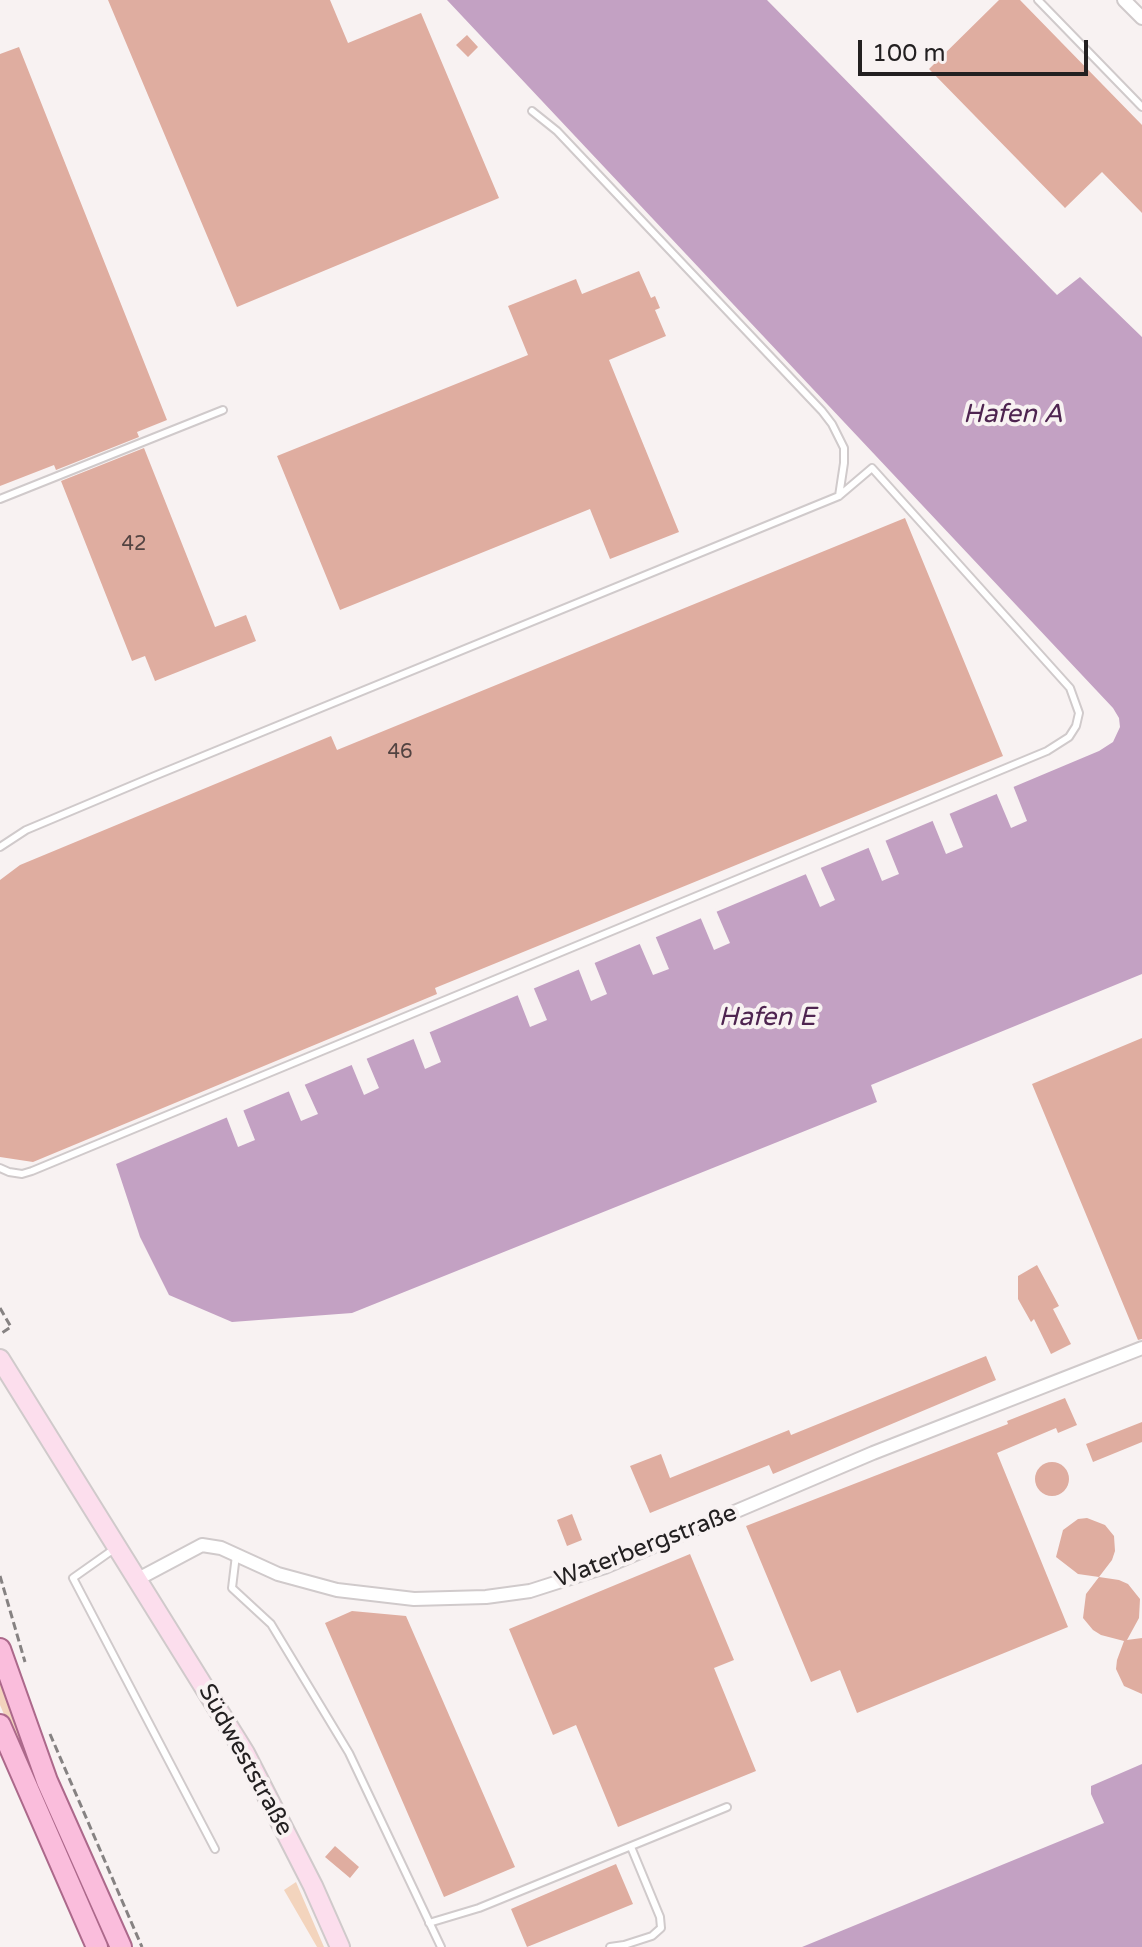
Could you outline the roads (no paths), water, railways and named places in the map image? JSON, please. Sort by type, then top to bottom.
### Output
[{"type":"main road","points":[[0,1649],[47,1781],[121,1947]]},
{"type":"main road","points":[[0,1725],[97,1947]]},
{"type":"street","points":[[1124,0],[1142,18]]},
{"type":"street","name":"Waterbergstraße","points":[[138,1579],[202,1545],[221,1548],[278,1574],[337,1590],[414,1599],[486,1597],[530,1591],[605,1567],[873,1453],[1142,1348]]},
{"type":"street","name":"Südweststraße","points":[[0,1359],[245,1753],[313,1886],[340,1947]]},
{"type":"lane","points":[[1038,0],[1142,107]]},
{"type":"lane","points":[[532,111],[557,131],[822,411],[844,448],[839,496]]},
{"type":"lane","points":[[0,499],[223,410]]},
{"type":"lane","points":[[0,847],[26,830],[138,783],[839,496],[872,468],[1070,688],[1079,713],[1069,737],[1047,751],[991,775],[32,1171],[22,1174],[0,1168]]},
{"type":"lane","points":[[117,1547],[73,1578],[215,1849]]},
{"type":"lane","points":[[236,1555],[232,1588],[271,1624],[349,1753],[441,1947]]},
{"type":"lane","points":[[429,1923],[479,1908],[727,1807]]},
{"type":"lane","points":[[610,1947],[652,1936],[661,1928],[660,1917],[631,1847]]},
{"type":"water","points":[[447,0],[767,0],[1057,295],[1080,277],[1142,337],[1142,974],[871,1085],[877,1102],[352,1313],[232,1322],[169,1295],[140,1237],[116,1164],[1099,751],[1113,742],[1120,727],[1113,708]]},
{"type":"water","points":[[1142,1764],[1142,1947],[802,1947],[1104,1823],[1091,1794],[1091,1786]]},
{"type":"water label","name":"Hafen A","points":[[1013,415]]},
{"type":"water label","name":"Hafen E","points":[[767,1018]]}]
